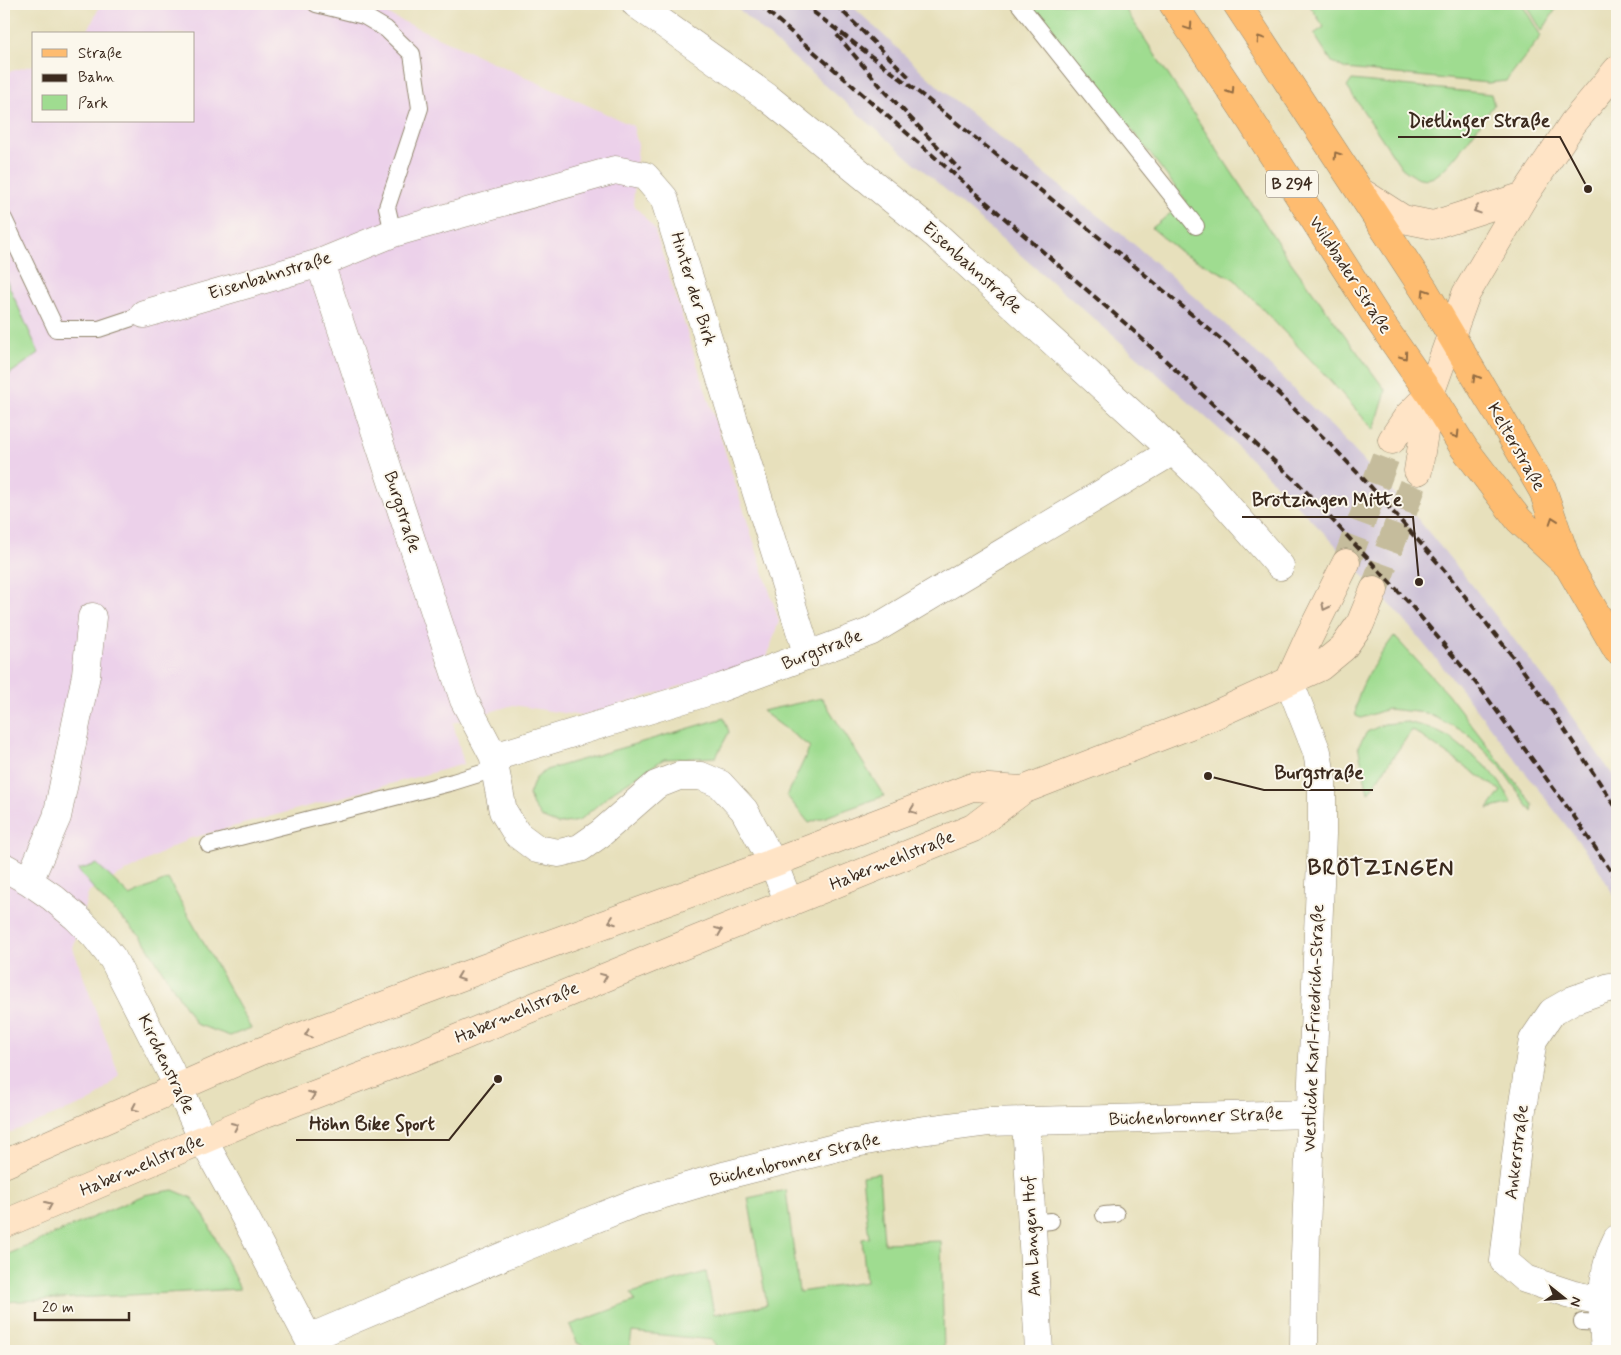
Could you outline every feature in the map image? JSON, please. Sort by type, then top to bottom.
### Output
[{"type":"main road","name":"Wildbader Straße","points":[[1173,4],[1242,107],[1378,319],[1430,394]]},
{"type":"main road","name":"B 294","points":[[1237,4],[1361,192],[1450,333]]},
{"type":"main road","points":[[1418,471],[1430,394],[1450,333],[1466,294],[1524,196],[1573,123],[1617,70]]},
{"type":"main road","points":[[1361,192],[1403,219],[1433,225],[1524,196]]},
{"type":"main road","name":"Kelterstraße","points":[[1450,333],[1543,491],[1569,567],[1617,650]]},
{"type":"main road","points":[[1392,440],[1408,416],[1430,394]]},
{"type":"main road","name":"Kelterstraße","points":[[1430,394],[1464,448],[1519,520],[1569,567]]},
{"type":"main road","points":[[1289,680],[1346,563]]},
{"type":"main road","name":"Habermehlstraße","points":[[4,1224],[266,1113],[410,1058],[973,828],[1023,790],[1208,718],[1320,667],[1343,648],[1360,624],[1374,590]]},
{"type":"main road","name":"Habermehlstraße","points":[[4,1164],[259,1052],[773,863],[972,787],[1023,790]]},
{"type":"street","name":"Eisenbahnstraße","points":[[636,4],[767,97],[936,234],[1208,484],[1280,566]]},
{"type":"street","name":"Hinter der Birk","points":[[394,233],[616,170],[645,176],[664,198],[808,656]]},
{"type":"street","name":"Eisenbahnstraße","points":[[144,314],[320,263],[394,233]]},
{"type":"street","name":"Burgstraße","points":[[320,263],[464,700],[495,763],[503,811],[518,834],[537,849],[559,853],[580,848],[600,834],[656,785],[679,776],[701,776],[720,784],[744,810],[773,863],[789,903]]},
{"type":"street","name":"Burgstraße","points":[[495,763],[720,688],[870,632],[1173,451]]},
{"type":"street","points":[[29,881],[57,817],[86,676],[92,617]]},
{"type":"street","name":"Westliche Karl-Friedrich-Straße","points":[[1289,680],[1318,752],[1322,782],[1322,834],[1305,1255],[1304,1351]]},
{"type":"street","name":"Kirchenstraße","points":[[4,867],[29,881],[76,917],[95,936],[113,960],[180,1088],[203,1140],[312,1345]]},
{"type":"street","name":"Ankerstraße","points":[[1595,1315],[1574,1295],[1525,1279],[1504,1261],[1520,1122],[1533,1040],[1552,1012],[1573,1000],[1610,987],[1617,989]]},
{"type":"street","name":"Büchenbronner Straße","points":[[312,1345],[518,1250],[636,1202],[727,1174],[850,1144],[919,1131],[988,1122],[1310,1114]]},
{"type":"street","name":"Am Langen Hof","points":[[1026,1121],[1041,1222],[1039,1351]]},
{"type":"street","points":[[1606,1351],[1595,1315],[1611,1251],[1617,1240]]},
{"type":"lane","points":[[316,4],[364,16],[386,29],[412,54],[420,108],[387,207],[394,233]]},
{"type":"lane","points":[[1019,4],[1196,226]]},
{"type":"lane","points":[[4,219],[56,329],[99,329],[144,314]]},
{"type":"lane","name":"Burgstraße","points":[[209,845],[453,782],[495,763]]},
{"type":"shaded area","points":[[101,4],[365,4],[633,126],[638,145],[633,204],[654,228],[779,621],[766,660],[582,716],[513,705],[453,723],[464,764],[188,839],[89,891],[73,948],[119,1075],[93,1100],[4,1135],[4,378],[39,353],[4,275],[4,73],[32,66],[32,122],[195,122],[195,32],[87,32]]},
{"type":"shaded area","points":[[732,4],[850,4],[941,89],[1129,240],[1194,296],[1259,355],[1334,429],[1416,517],[1472,585],[1553,690],[1617,781],[1617,901],[1595,863],[1464,693],[1404,620],[1328,537],[1240,448]]},
{"type":"green space","points":[[1029,4],[1122,4],[1287,257],[1386,391],[1374,430],[1327,377],[1234,279],[1182,253],[1152,228],[1186,201],[1081,63],[1046,29]]},
{"type":"green space","points":[[1309,4],[1522,4],[1541,36],[1506,81],[1488,83],[1346,69],[1332,62],[1314,34],[1324,27]]},
{"type":"green space","points":[[1526,4],[1559,4],[1542,31]]},
{"type":"green space","points":[[1352,80],[1491,94],[1494,105],[1446,167],[1431,178],[1423,179],[1412,175],[1402,168],[1347,87]]},
{"type":"green space","points":[[4,275],[39,353],[4,378]]},
{"type":"green space","points":[[1394,636],[1447,693],[1533,805],[1532,812],[1499,765],[1465,732],[1426,713],[1388,709],[1361,718],[1356,716],[1356,706],[1363,685],[1375,663]]},
{"type":"green space","points":[[822,698],[884,796],[809,823],[787,796],[810,747],[762,711]]},
{"type":"green space","points":[[724,718],[729,732],[716,757],[664,759],[614,791],[579,821],[558,824],[541,817],[533,806],[529,795],[535,779],[546,770]]},
{"type":"green space","points":[[1407,722],[1430,728],[1452,739],[1490,770],[1512,803],[1488,809],[1501,791],[1412,730],[1368,793],[1358,746],[1367,732],[1384,724]]},
{"type":"green space","points":[[97,864],[130,896],[168,879],[251,1028],[230,1036],[196,1024],[142,938],[103,900],[78,870]]},
{"type":"green space","points":[[879,1173],[884,1243],[941,1241],[944,1351],[856,1351],[855,1348],[819,1351],[718,1351],[713,1340],[632,1332],[629,1351],[596,1350],[577,1343],[570,1325],[635,1301],[631,1293],[706,1272],[714,1314],[767,1305],[748,1198],[786,1190],[799,1292],[866,1282],[862,1239],[869,1238],[862,1176]]},
{"type":"green space","points":[[173,1190],[192,1198],[206,1219],[240,1289],[4,1302],[4,1256],[144,1195]]},
{"type":"tunnel","points":[[1346,563],[1392,440]]},
{"type":"tunnel","points":[[1374,590],[1418,471]]},
{"type":"railway","points":[[759,4],[1126,324],[1299,484],[1410,604],[1480,688],[1573,815],[1617,880]]},
{"type":"railway","points":[[803,4],[922,95],[1137,268],[1237,353],[1333,447],[1445,571],[1517,662],[1553,712],[1617,809]]},
{"type":"railway","points":[[835,4],[909,77]]},
{"type":"railway","points":[[837,35],[883,89],[960,170]]},
{"type":"place","name":"Dietlinger Straße","points":[[1588,189]]},
{"type":"place","name":"Brötzingen Mitte","points":[[1419,582]]},
{"type":"place","name":"Burgstraße","points":[[1208,776]]},
{"type":"place","name":"Höhn Bike Sport","points":[[498,1079]]},
{"type":"district","name":"BRÖTZINGEN","points":[[1381,869]]}]
